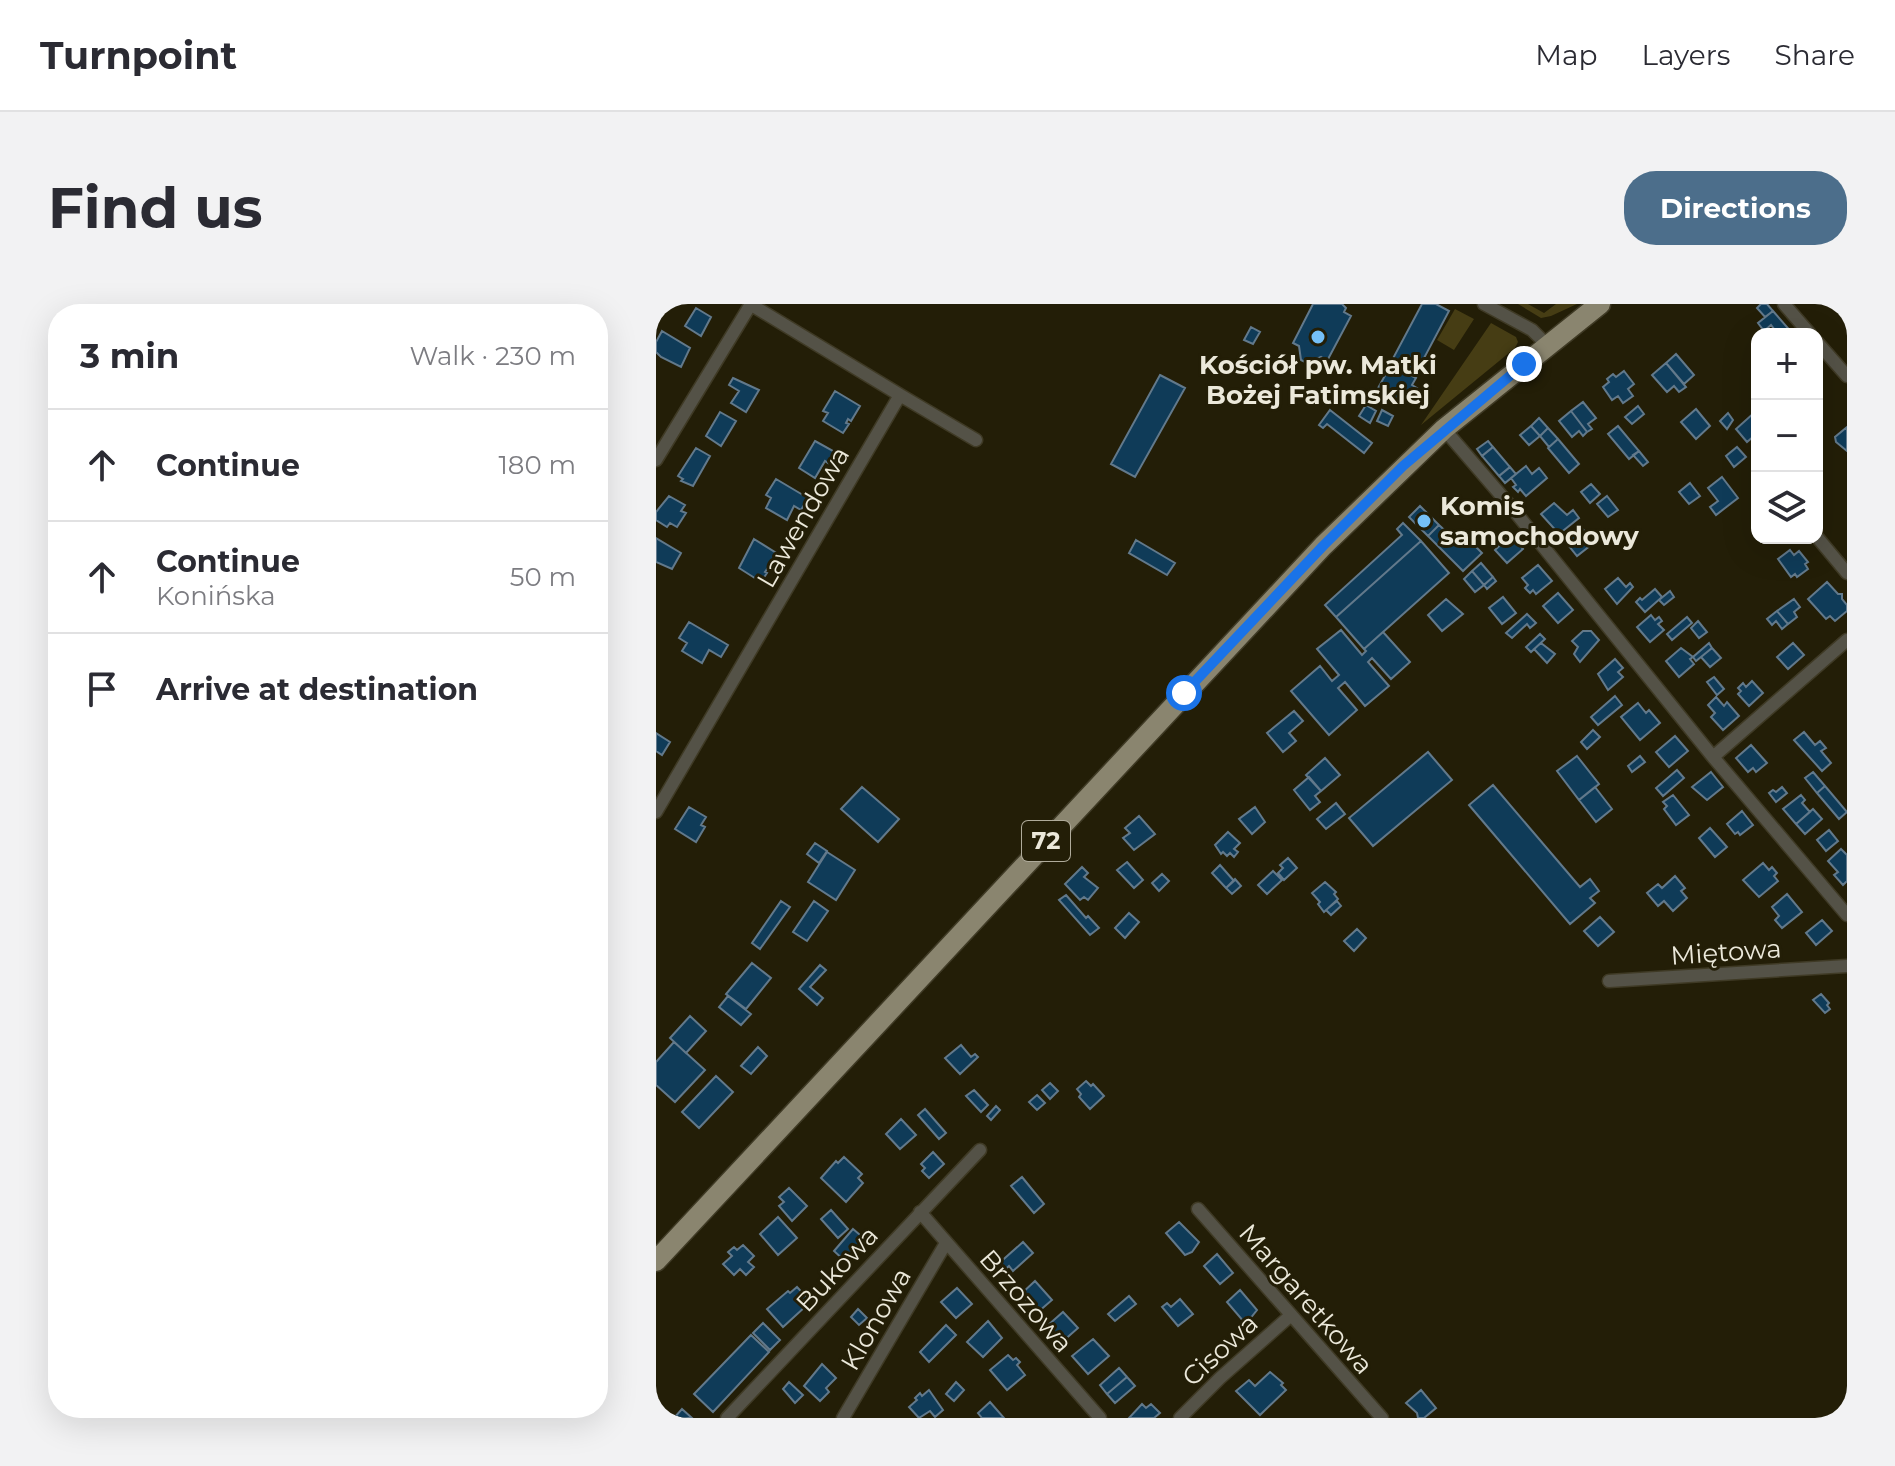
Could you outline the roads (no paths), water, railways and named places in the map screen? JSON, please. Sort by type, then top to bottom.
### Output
[{"type":"main road","name":"72","points":[[656,1261],[1261,610],[1403,466],[1444,429],[1600,304]]},
{"type":"street","points":[[656,460],[751,304],[976,440]]},
{"type":"street","points":[[1484,304],[1532,330],[1547,345]]},
{"type":"street","points":[[1784,304],[1805,328]]},
{"type":"street","points":[[1823,349],[1847,376]]},
{"type":"street","name":"Lawendowa","points":[[656,812],[900,395]]},
{"type":"street","points":[[1444,429],[1847,915]]},
{"type":"street","points":[[1823,544],[1847,573]]},
{"type":"street","points":[[1713,757],[1847,640]]},
{"type":"street","name":"Miętowa","points":[[1609,981],[1847,966]]},
{"type":"street","name":"Bukowa","points":[[727,1418],[980,1150]]},
{"type":"street","name":"Margaretkowa","points":[[1198,1209],[1382,1418]]},
{"type":"street","name":"Brzozowa","points":[[920,1212],[1100,1418]]},
{"type":"street","name":"Klonowa","points":[[843,1418],[946,1243]]},
{"type":"street","name":"Cisowa","points":[[1180,1418],[1290,1316]]},
{"type":"place","name":"Kościół pw. Matki Bożej Fatimskiej","points":[[1318,337]]},
{"type":"place","name":"Komis samochodowy","points":[[1424,521]]}]
